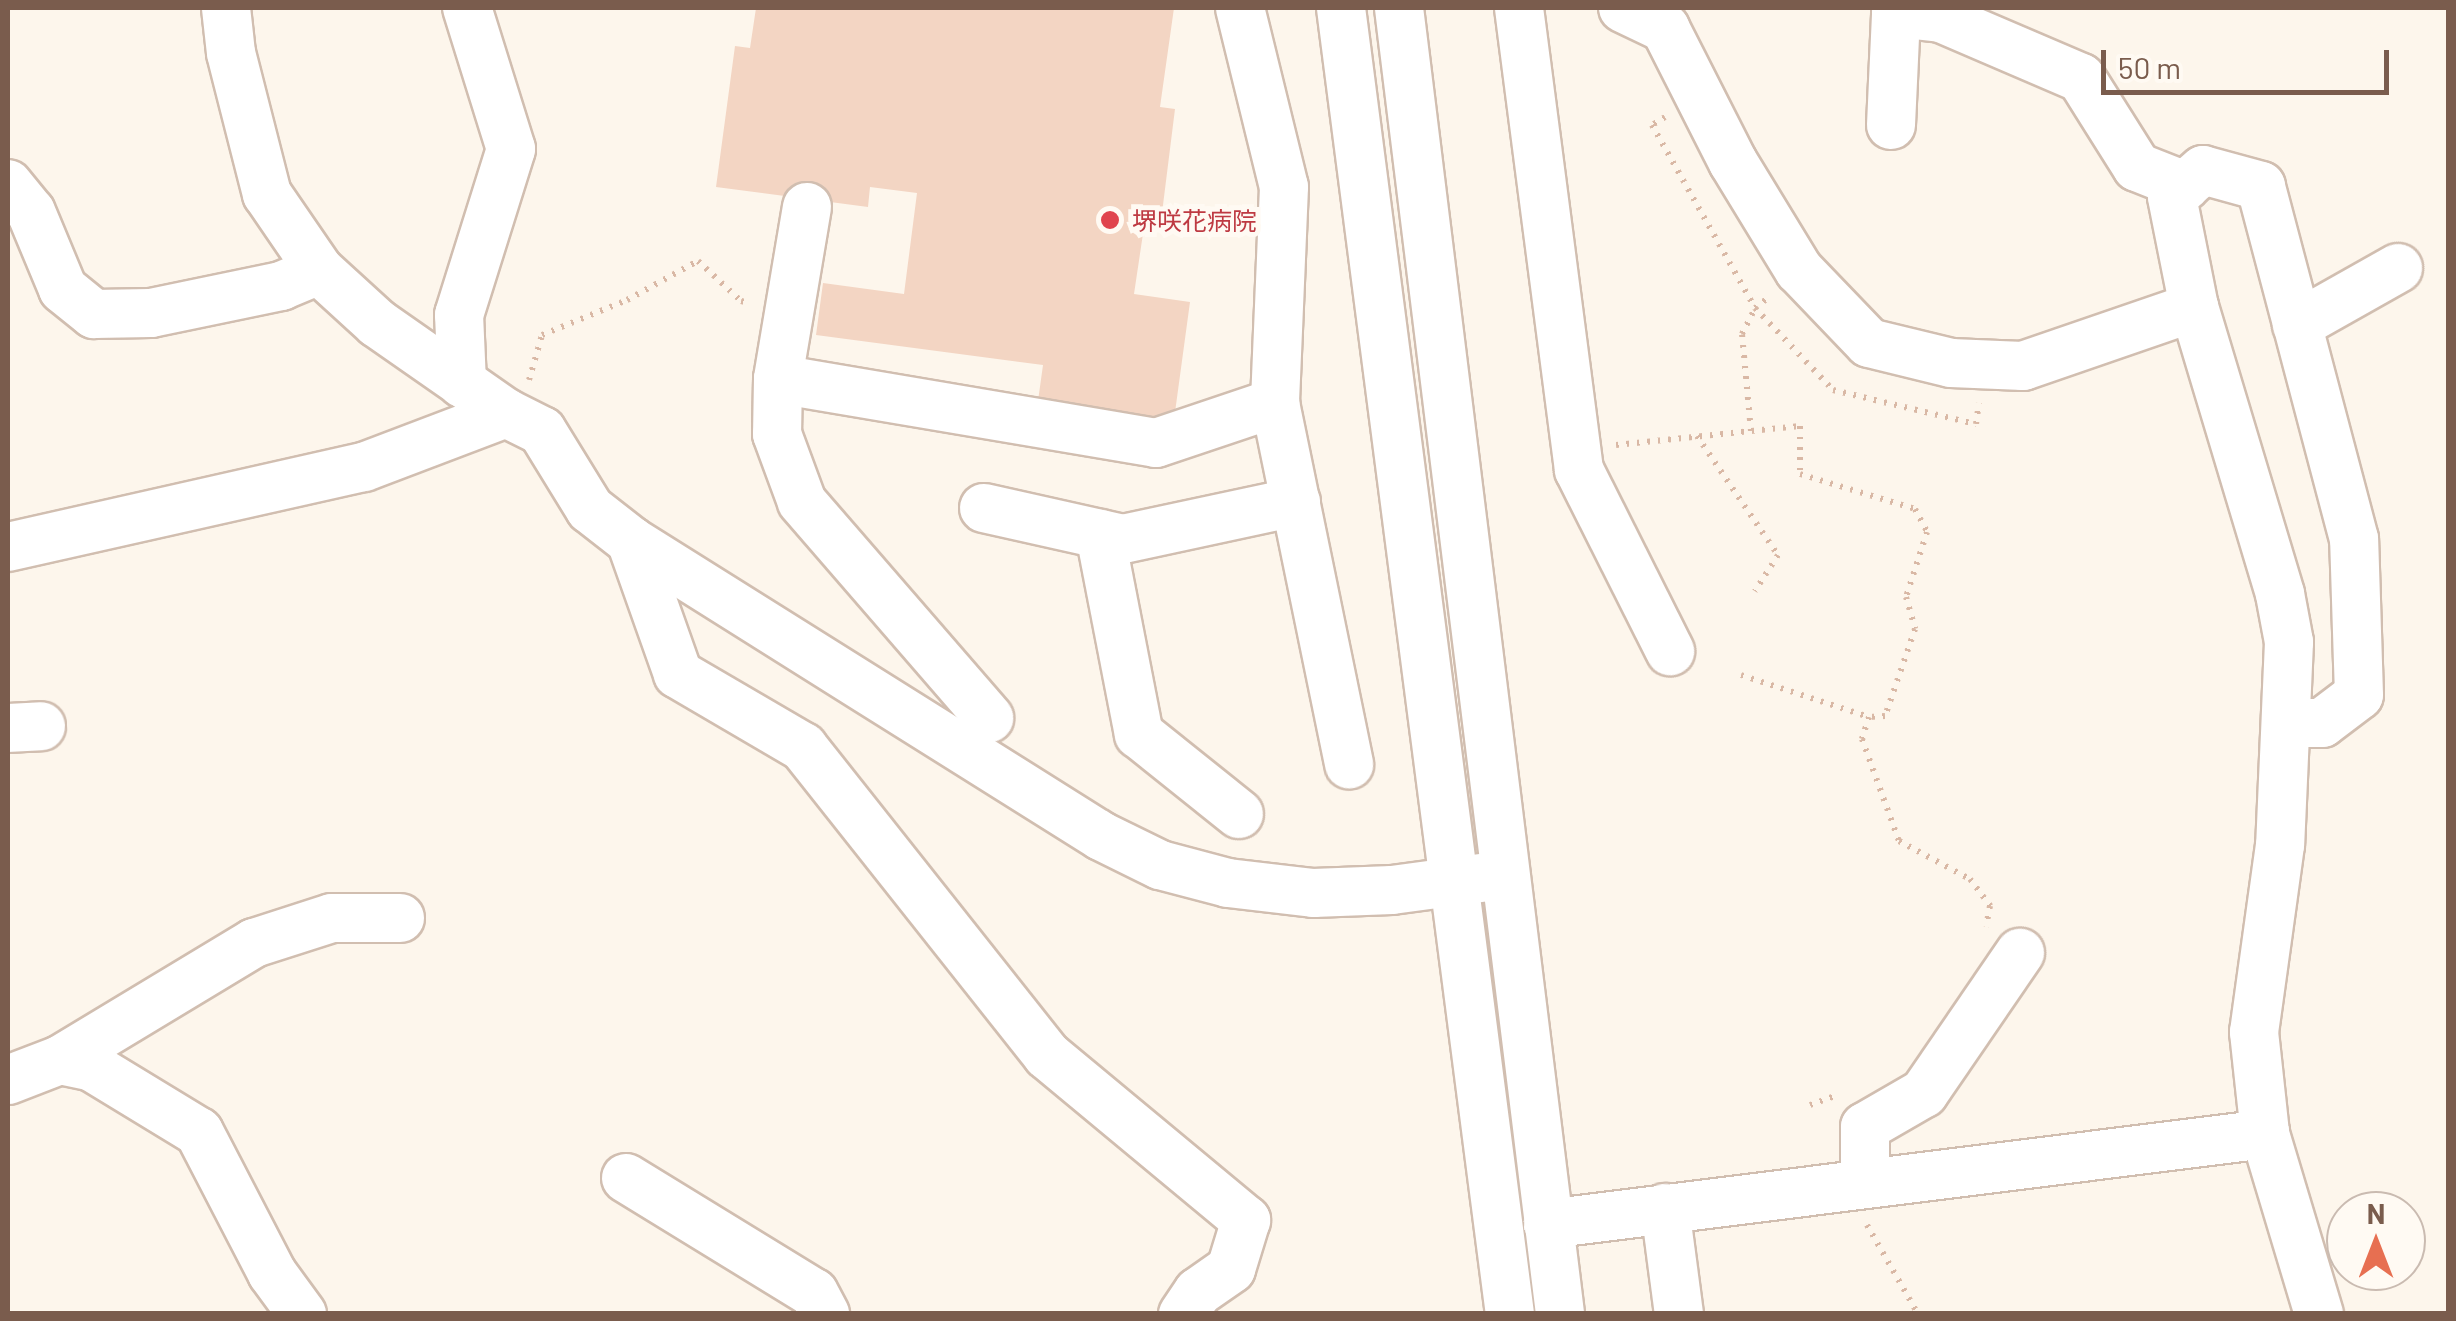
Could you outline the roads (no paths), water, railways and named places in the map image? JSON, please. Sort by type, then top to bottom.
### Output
[{"type":"street","points":[[226,8],[231,53],[267,194],[319,270],[377,323],[512,417],[542,431],[590,510],[631,540],[1101,836],[1160,865],[1228,884],[1313,893],[1503,874]]},
{"type":"street","points":[[462,383],[458,315],[511,149],[467,8]]},
{"type":"street","points":[[1240,8],[1284,187],[1275,403],[1349,765]]},
{"type":"street","points":[[1341,8],[1510,1314]]},
{"type":"street","points":[[1400,8],[1503,874],[1560,1314]]},
{"type":"street","points":[[1518,8],[1580,470],[1670,651]]},
{"type":"street","points":[[1623,8],[1665,28],[1733,162],[1799,270],[1868,343],[1951,363],[2023,366],[2194,306]]},
{"type":"street","points":[[1891,124],[1896,13],[1941,18],[2082,78],[2137,167],[2185,186]]},
{"type":"street","points":[[2286,723],[2322,723],[2359,695],[2354,539],[2261,186],[2202,170],[2172,197],[2194,306],[2280,594],[2290,642],[2286,723],[2280,845],[2254,1032],[2265,1134],[2319,1314]]},
{"type":"street","points":[[8,184],[31,212],[64,289],[94,314],[151,313],[281,286],[319,270]]},
{"type":"street","points":[[807,207],[778,379],[777,434],[802,502],[989,718]]},
{"type":"street","points":[[2297,325],[2398,268]]},
{"type":"street","points":[[778,379],[1156,443],[1275,403]]},
{"type":"street","points":[[8,547],[364,467],[512,417]]},
{"type":"street","points":[[984,508],[1123,539],[1296,502]]},
{"type":"street","points":[[1100,534],[1138,734],[1239,814]]},
{"type":"street","points":[[631,540],[678,674],[803,747],[1047,1055],[1246,1220],[1231,1269],[1198,1292],[1183,1314]]},
{"type":"street","points":[[8,1080],[60,1060],[254,943],[332,918],[400,918]]},
{"type":"street","points":[[1855,1184],[1866,1127],[1924,1093],[2002,949]]},
{"type":"street","points":[[60,1060],[92,1067],[199,1132],[272,1273],[302,1314]]},
{"type":"street","points":[[1548,1224],[2265,1134]]},
{"type":"street","points":[[626,1178],[814,1293],[826,1314]]},
{"type":"street","points":[[1665,1208],[1678,1314]]},
{"type":"place","name":"堺咲花病院","points":[[1110,220]]}]
